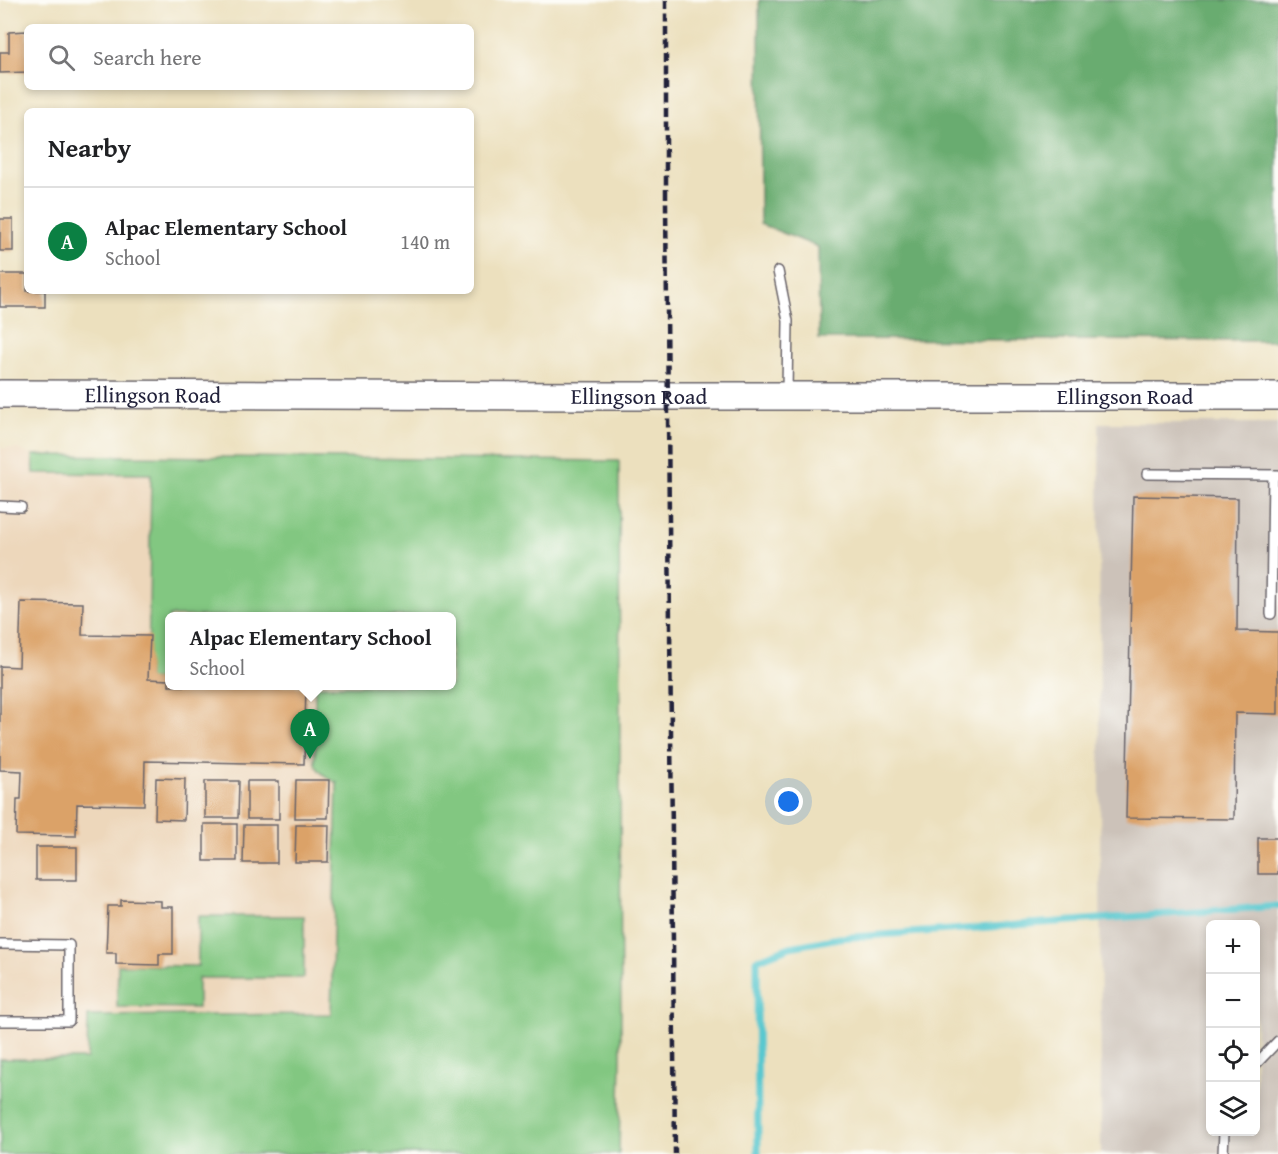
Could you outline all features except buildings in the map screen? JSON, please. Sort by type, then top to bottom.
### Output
[{"type":"main road","name":"Ellingson Road","points":[[0,393],[1278,396]]},
{"type":"lane","points":[[778,271],[788,321],[787,396]]},
{"type":"lane","points":[[1147,474],[1276,475],[1271,614]]},
{"type":"lane","points":[[0,506],[21,507]]},
{"type":"lane","points":[[0,944],[69,945],[69,1021],[0,1021]]},
{"type":"lane","points":[[1260,1060],[1278,1041]]},
{"type":"lane","points":[[1223,1154],[1224,1136]]},
{"type":"shaded area","points":[[1099,423],[1278,423],[1278,1154],[1101,1154]]},
{"type":"shaded area","points":[[0,448],[17,449],[33,455],[619,461],[621,1057],[0,1059]]},
{"type":"green space","points":[[759,0],[1278,0],[1278,341],[819,339],[818,247],[760,224]]},
{"type":"green space","points":[[33,455],[619,461],[621,1057],[619,1154],[0,1154],[0,1059],[87,1059],[88,1016],[331,1014],[337,783],[321,773],[315,764],[315,690],[456,690],[456,612],[165,612],[165,680],[148,679],[151,474],[34,473]]},
{"type":"green space","points":[[198,916],[304,916],[304,978],[198,978],[198,1008],[117,1007],[118,965],[198,966]]},
{"type":"waterway","points":[[758,1154],[757,960],[790,947],[839,938],[1278,906]]},
{"type":"railway","points":[[666,0],[675,1154]]},
{"type":"place","name":"Alpac Elementary School","points":[[310,759]]}]
